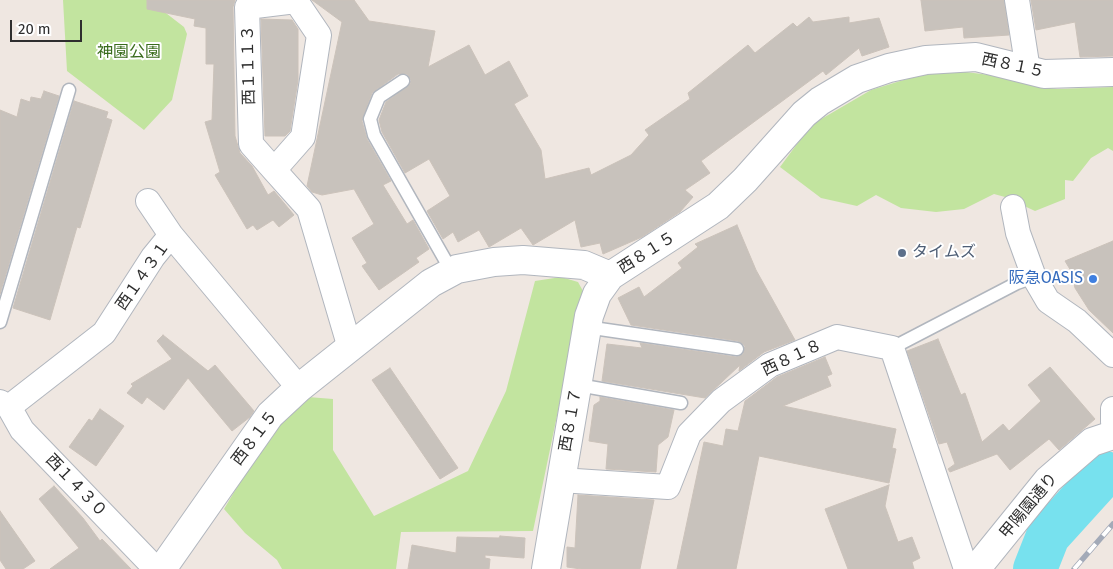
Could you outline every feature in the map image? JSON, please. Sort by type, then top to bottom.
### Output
[{"type":"street","points":[[1017,0],[1028,70]]},
{"type":"street","name":"西１１１３","points":[[274,170],[303,138],[319,35],[296,1],[248,7],[251,144],[274,170],[309,209],[350,348]]},
{"type":"street","name":"西８１５","points":[[162,569],[270,415],[299,388],[418,293],[452,272],[494,262],[523,260],[584,265],[610,276],[718,206],[745,180],[804,114],[820,101],[857,79],[888,68],[926,60],[976,57],[1028,70],[1059,75],[1113,72]]},
{"type":"street","points":[[148,201],[172,235]]},
{"type":"street","points":[[1013,207],[1018,233],[1034,277],[1048,301],[1077,321],[1113,356]]},
{"type":"street","name":"西１４３１","points":[[5,405],[104,333],[153,257],[172,235],[299,388]]},
{"type":"street","name":"西８１７","points":[[546,569],[578,385],[586,327],[597,294],[610,276]]},
{"type":"street","name":"西８１８","points":[[560,480],[668,487],[689,434],[721,401],[770,365],[837,337],[892,348]]},
{"type":"street","points":[[892,348],[966,569]]},
{"type":"street","name":"西１４３０","points":[[5,405],[22,430],[156,569]]},
{"type":"street","points":[[1113,409],[1113,422]]},
{"type":"street","name":"甲陽園通り","points":[[976,569],[1048,480],[1092,442],[1113,435]]},
{"type":"lane","points":[[403,81],[379,97],[370,119],[374,135],[452,272]]},
{"type":"lane","points":[[0,322],[68,90]]},
{"type":"lane","points":[[892,348],[1017,283],[1034,277]]},
{"type":"lane","points":[[586,327],[737,349]]},
{"type":"lane","points":[[578,385],[681,403]]},
{"type":"green space","name":"神園公園","points":[[63,0],[149,0],[184,27],[187,34],[172,100],[144,130],[67,71]]},
{"type":"green space","points":[[950,70],[1013,78],[1031,85],[1057,89],[1113,87],[1113,151],[1108,148],[1091,158],[1073,181],[1065,180],[1065,199],[1035,211],[994,194],[964,209],[936,212],[901,208],[876,195],[857,206],[821,198],[780,167],[811,125],[871,90],[910,78]]},
{"type":"green space","points":[[561,277],[578,282],[583,291],[533,531],[401,532],[396,569],[282,569],[277,560],[245,533],[224,509],[273,427],[308,397],[333,399],[333,450],[374,516],[468,471],[506,391],[535,281]]},
{"type":"building","points":[[147,0],[235,0],[233,7],[235,136],[240,153],[252,166],[268,195],[274,191],[294,215],[279,227],[273,220],[257,230],[253,225],[247,229],[215,175],[220,172],[205,122],[212,120],[214,64],[206,64],[206,28],[194,26],[195,19],[147,9]]},
{"type":"building","points":[[312,0],[354,0],[369,21],[435,31],[428,67],[469,45],[485,75],[509,61],[528,96],[514,104],[541,150],[545,179],[589,168],[591,175],[631,155],[649,135],[645,130],[690,99],[688,93],[748,45],[755,53],[793,23],[797,27],[809,17],[813,22],[849,17],[849,23],[879,18],[889,47],[862,56],[859,48],[826,75],[823,71],[701,161],[710,173],[685,190],[693,197],[680,212],[642,237],[603,254],[600,243],[581,247],[575,220],[533,245],[521,228],[489,247],[479,230],[458,242],[453,232],[443,239],[427,211],[450,196],[429,159],[405,173],[382,132],[379,120],[386,102],[410,84],[411,80],[407,74],[398,74],[372,93],[362,121],[367,139],[391,181],[383,185],[407,224],[413,220],[429,249],[416,258],[419,262],[379,290],[362,266],[367,263],[352,238],[374,224],[354,189],[322,195],[312,192],[307,186],[342,22]]},
{"type":"building","points":[[921,0],[1004,0],[1009,35],[964,38],[963,27],[925,31]]},
{"type":"building","points":[[1031,0],[1113,0],[1113,56],[1080,57],[1075,22],[1036,30]]},
{"type":"building","points":[[261,19],[292,20],[298,29],[298,80],[290,131],[285,136],[265,136]]},
{"type":"building","points":[[44,91],[59,96],[0,294],[0,110],[17,117],[21,99],[30,102],[31,97],[41,99]]},
{"type":"building","points":[[74,101],[108,112],[106,118],[112,120],[80,228],[77,227],[50,320],[13,308]]},
{"type":"building","points":[[737,225],[756,270],[795,340],[764,352],[739,371],[740,365],[705,398],[602,381],[607,344],[642,348],[640,343],[736,357],[743,354],[745,346],[738,341],[631,325],[618,298],[639,287],[644,297],[682,268],[678,263],[698,247],[695,244]]},
{"type":"building","name":"阪急OASIS","points":[[1113,241],[1113,333],[1089,310],[1075,288],[1071,271],[1065,261]]},
{"type":"building","points":[[163,335],[208,371],[215,365],[254,411],[250,417],[232,431],[188,378],[164,410],[147,397],[142,404],[127,393],[133,386],[131,384],[172,359],[157,341]]},
{"type":"building","points":[[938,339],[961,395],[965,393],[982,442],[1003,424],[1009,431],[1041,401],[1028,385],[1050,367],[1095,419],[1059,450],[1049,439],[1010,470],[997,454],[950,472],[948,469],[955,464],[947,442],[939,444],[907,351]]},
{"type":"building","points":[[825,357],[832,374],[827,376],[831,386],[783,406],[896,429],[892,448],[896,449],[889,483],[759,456],[736,569],[677,569],[704,442],[723,446],[726,429],[738,431],[745,401],[777,377]]},
{"type":"building","points":[[390,368],[458,468],[440,479],[372,380]]},
{"type":"building","points":[[600,397],[674,410],[668,437],[658,445],[656,472],[606,469],[608,444],[589,441],[594,405],[600,401]]},
{"type":"building","points":[[100,409],[124,426],[96,466],[69,447],[89,419],[92,421]]},
{"type":"building","points":[[889,485],[885,506],[898,542],[912,537],[920,558],[912,562],[914,569],[848,569],[825,509]]},
{"type":"building","points":[[54,486],[83,518],[100,541],[102,539],[131,569],[50,569],[79,548],[39,499]]},
{"type":"building","points":[[578,495],[654,500],[640,569],[581,569],[567,567],[567,547],[575,548]]},
{"type":"building","points":[[0,511],[35,561],[23,569],[6,569],[0,560]]},
{"type":"building","points":[[500,536],[525,538],[524,558],[485,555],[485,558],[490,559],[489,569],[408,569],[412,545],[456,553],[457,537],[499,538]]},
{"type":"waterway","points":[[1035,569],[1048,536],[1105,473]]},
{"type":"railway","points":[[1074,569],[1113,524]]},
{"type":"place","name":"タイムズ","points":[[902,253]]},
{"type":"place","name":"阪急OASIS","points":[[1093,279]]}]
